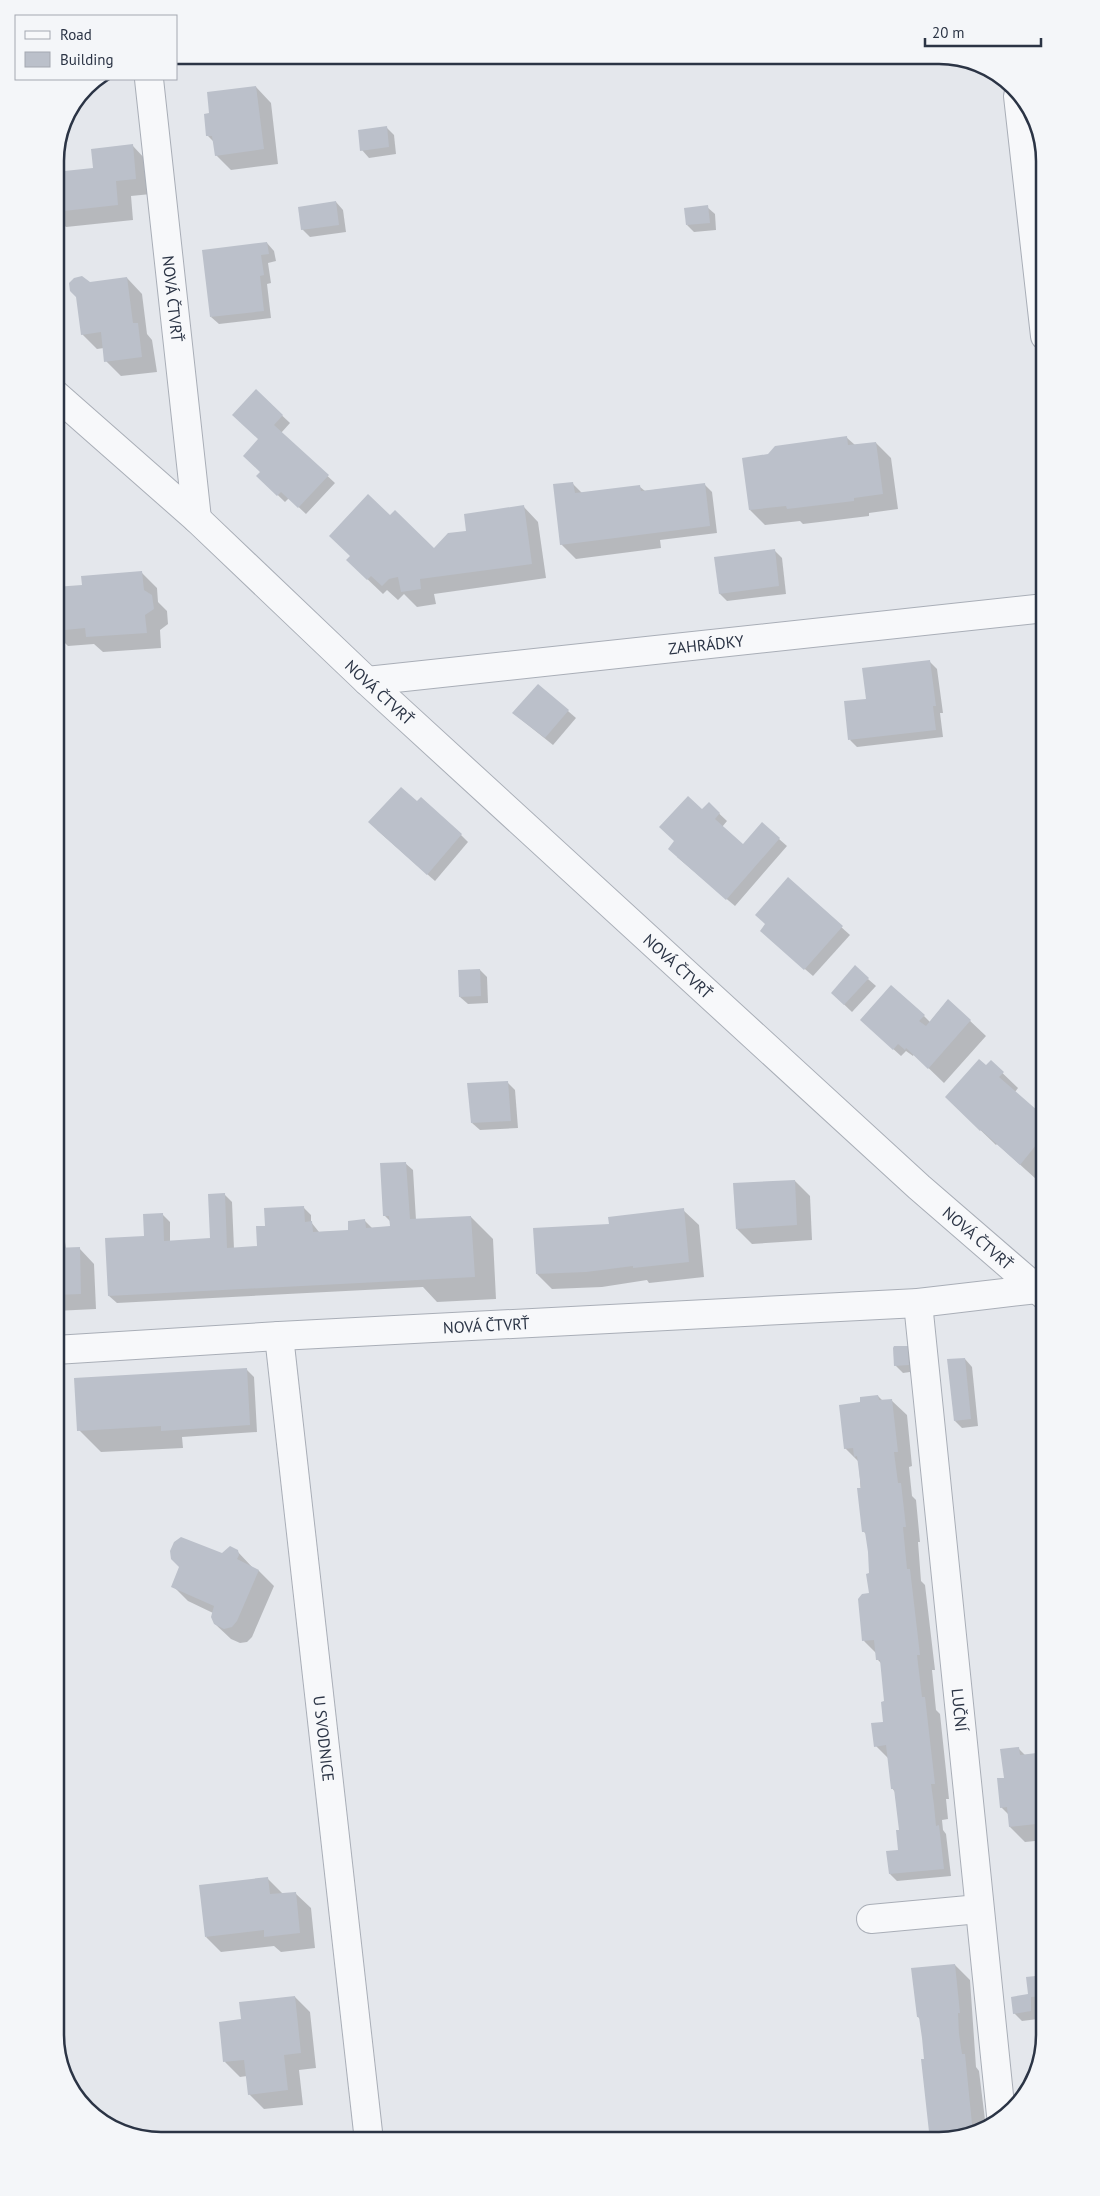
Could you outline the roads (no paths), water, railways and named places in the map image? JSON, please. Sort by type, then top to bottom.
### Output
[{"type":"street","name":"NOVÁ ČTVRŤ","points":[[149,80],[197,519]]},
{"type":"street","points":[[1019,107],[1036,256]]},
{"type":"street","name":"NOVÁ ČTVRŤ","points":[[64,402],[197,519],[367,681],[919,1186],[1036,1288]]},
{"type":"street","name":"ZAHRÁDKY","points":[[367,681],[1036,609]]},
{"type":"street","name":"NOVÁ ČTVRŤ","points":[[64,1349],[279,1336],[918,1303],[1036,1292]]},
{"type":"street","name":"LUČNÍ","points":[[918,1303],[1000,2110]]},
{"type":"street","name":"U SVODNICE","points":[[279,1336],[368,2132]]},
{"type":"street","points":[[871,1919],[979,1909]]}]
